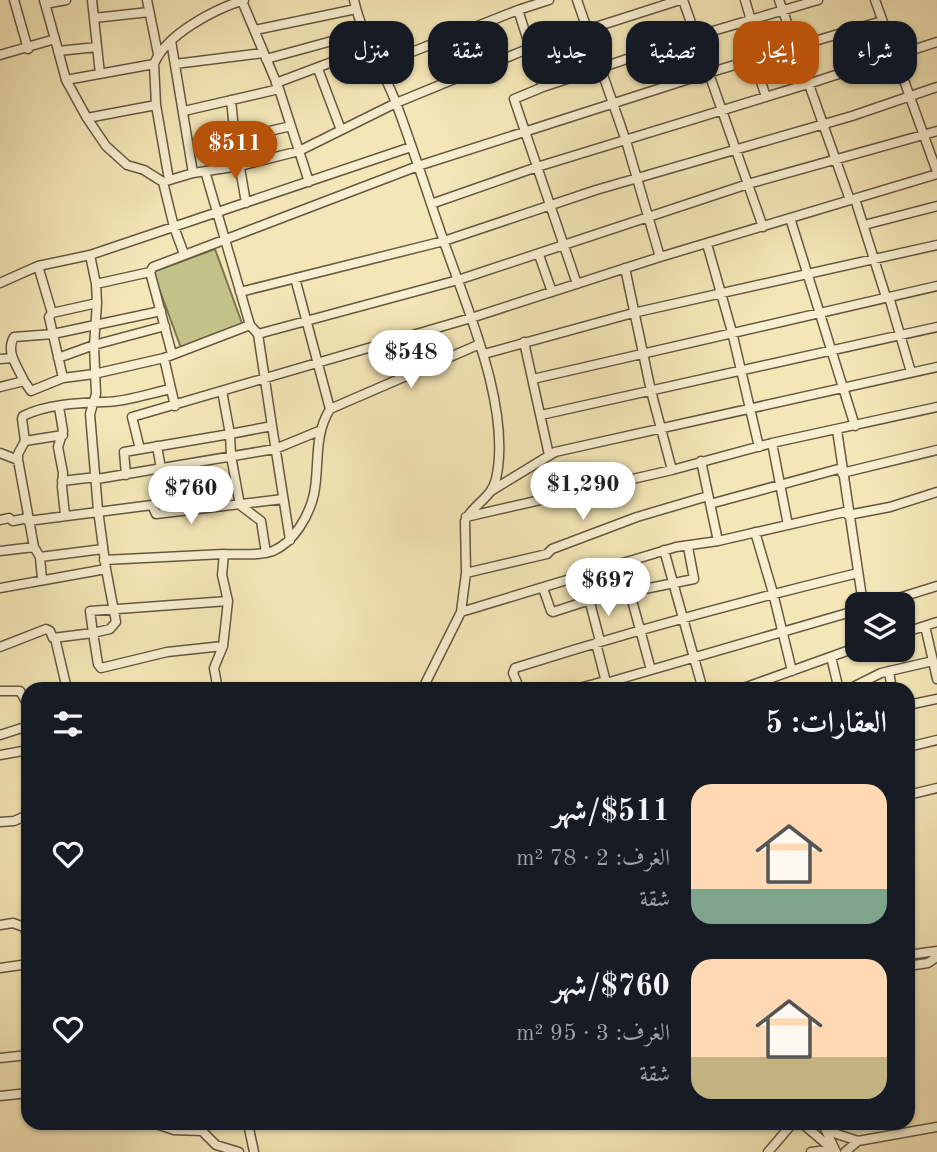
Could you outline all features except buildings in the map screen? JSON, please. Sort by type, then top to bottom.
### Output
[{"type":"street","points":[[15,0],[27,49]]},
{"type":"street","points":[[66,0],[44,2],[66,80],[106,146],[127,165],[166,181],[299,151],[396,103],[522,51]]},
{"type":"street","points":[[92,0],[100,74]]},
{"type":"street","points":[[147,0],[158,54]]},
{"type":"street","points":[[184,254],[174,227],[166,181],[156,105],[154,64],[158,54],[171,41],[201,19],[243,0],[278,86],[309,182]]},
{"type":"street","points":[[414,51],[549,0]]},
{"type":"street","points":[[577,0],[584,21]]},
{"type":"street","points":[[612,23],[681,0],[690,21]]},
{"type":"street","points":[[745,0],[747,21],[818,0]]},
{"type":"street","points":[[779,0],[786,21]]},
{"type":"street","points":[[875,0],[882,21]]},
{"type":"street","points":[[255,30],[355,4],[361,21]]},
{"type":"street","points":[[518,10],[522,23]]},
{"type":"street","points":[[94,18],[149,12]]},
{"type":"street","points":[[0,55],[55,39]]},
{"type":"street","points":[[171,41],[194,173]]},
{"type":"street","points":[[176,64],[265,56],[329,41]]},
{"type":"street","points":[[917,49],[937,42]]},
{"type":"street","points":[[58,51],[97,47]]},
{"type":"street","points":[[66,80],[154,64]]},
{"type":"street","points":[[184,111],[278,86],[329,65]]},
{"type":"street","points":[[318,69],[341,130]]},
{"type":"street","points":[[431,204],[537,167],[833,77]]},
{"type":"street","points":[[388,84],[484,354],[499,442],[496,477],[491,491]]},
{"type":"street","points":[[553,84],[514,99],[577,284]]},
{"type":"street","points":[[607,84],[660,257]]},
{"type":"street","points":[[96,284],[150,272],[153,267],[184,254],[225,241],[418,166],[674,84]]},
{"type":"street","points":[[712,84],[763,227]]},
{"type":"street","points":[[762,84],[766,97]]},
{"type":"street","points":[[140,449],[132,417],[471,318],[937,173],[904,84]]},
{"type":"street","points":[[808,85],[864,225],[911,372]]},
{"type":"street","points":[[240,292],[444,241],[636,177],[823,124],[937,87]]},
{"type":"street","points":[[231,100],[247,203]]},
{"type":"street","points":[[87,118],[156,105]]},
{"type":"street","points":[[235,139],[291,126]]},
{"type":"street","points":[[258,334],[458,280],[748,184],[937,131]]},
{"type":"street","points":[[0,283],[38,266],[90,255],[411,147]]},
{"type":"street","points":[[205,171],[250,326],[258,334],[290,540]]},
{"type":"street","points":[[864,225],[937,206]]},
{"type":"street","points":[[790,218],[855,426]]},
{"type":"street","points":[[707,244],[732,332],[759,447]]},
{"type":"street","points":[[484,354],[633,313],[937,245]]},
{"type":"street","points":[[55,638],[93,633],[116,625],[98,510],[90,414],[96,394],[93,345],[97,303],[90,255]]},
{"type":"street","points":[[539,255],[552,292]]},
{"type":"street","points":[[38,266],[52,313],[50,317],[63,378]]},
{"type":"street","points":[[625,268],[651,391],[672,470]]},
{"type":"street","points":[[150,272],[165,326],[175,406]]},
{"type":"street","points":[[0,588],[105,565],[224,554],[266,553],[290,540],[302,524],[314,495],[320,431],[330,409],[295,278]]},
{"type":"street","points":[[533,379],[937,286]]},
{"type":"street","points":[[52,313],[97,303]]},
{"type":"street","points":[[162,311],[53,334],[14,337],[10,346],[12,358],[32,391],[63,378],[94,374],[168,356],[250,326]]},
{"type":"street","points":[[58,358],[93,345],[165,326]]},
{"type":"street","points":[[541,415],[937,327]]},
{"type":"street","points":[[524,342],[549,454]]},
{"type":"street","points":[[330,409],[480,344]]},
{"type":"street","points":[[0,359],[12,358]]},
{"type":"street","points":[[426,682],[461,612],[466,573],[466,517],[491,491],[549,454],[937,367]]},
{"type":"street","points":[[0,387],[24,381]]},
{"type":"street","points":[[42,579],[40,557],[34,547],[18,460],[25,441],[23,416],[59,407],[93,401],[106,402],[171,389]]},
{"type":"street","points":[[222,391],[240,505],[261,521],[266,553]]},
{"type":"street","points":[[59,407],[63,435],[58,447],[63,473],[65,515]]},
{"type":"street","points":[[466,517],[672,470],[772,443],[937,407]]},
{"type":"street","points":[[127,475],[123,454],[127,450],[272,426]]},
{"type":"street","points":[[836,430],[861,592]]},
{"type":"street","points":[[62,481],[127,475],[275,449],[320,431]]},
{"type":"street","points":[[25,441],[63,435]]},
{"type":"street","points":[[772,443],[788,524]]},
{"type":"street","points":[[157,446],[161,469]]},
{"type":"street","points":[[466,573],[547,554],[552,549],[637,517],[937,450]]},
{"type":"street","points":[[0,453],[18,460]]},
{"type":"street","points":[[701,461],[718,541]]},
{"type":"street","points":[[461,612],[664,550],[718,541],[788,524],[890,507],[937,492]]},
{"type":"street","points":[[0,520],[9,518],[12,521],[152,505],[156,514],[283,499]]},
{"type":"street","points":[[755,532],[792,671]]},
{"type":"street","points":[[0,551],[34,547]]},
{"type":"street","points":[[543,588],[552,612],[590,600],[694,578],[688,547]]},
{"type":"street","points":[[40,557],[103,549]]},
{"type":"street","points":[[664,550],[701,682]]},
{"type":"street","points":[[217,682],[214,668],[223,646],[228,601],[222,575],[224,554]]},
{"type":"street","points":[[517,682],[513,673],[516,668],[684,617],[858,573]]},
{"type":"street","points":[[583,576],[606,682]]},
{"type":"street","points":[[915,593],[937,586]]},
{"type":"street","points":[[629,593],[651,670]]},
{"type":"street","points":[[223,646],[167,652],[101,668],[98,664],[89,611],[228,601]]},
{"type":"street","points":[[612,682],[845,614]]},
{"type":"street","points":[[915,629],[937,622]]},
{"type":"street","points":[[925,626],[937,679]]},
{"type":"street","points":[[0,647],[46,629],[55,638],[65,682]]},
{"type":"street","points":[[761,682],[845,652]]},
{"type":"street","points":[[831,657],[837,682]]},
{"type":"street","points":[[864,682],[888,671],[935,664]]},
{"type":"street","points":[[888,671],[890,682]]},
{"type":"street","points":[[0,691],[21,693]]},
{"type":"street","points":[[915,704],[937,699]]},
{"type":"street","points":[[0,735],[21,728]]},
{"type":"street","points":[[915,746],[936,742]]},
{"type":"street","points":[[0,755],[21,751]]},
{"type":"street","points":[[915,793],[937,788]]},
{"type":"street","points":[[0,822],[21,818]]},
{"type":"street","points":[[0,925],[13,923],[21,926]]},
{"type":"street","points":[[915,955],[937,951]]},
{"type":"street","points":[[915,965],[928,963],[937,957]]},
{"type":"street","points":[[0,968],[21,965]]},
{"type":"street","points":[[0,1058],[21,1056]]},
{"type":"street","points":[[0,1096],[21,1094]]},
{"type":"street","points":[[831,1130],[858,1141],[937,1127]]},
{"type":"street","points":[[173,1130],[202,1131],[216,1145],[239,1152]]},
{"type":"street","points":[[249,1130],[254,1152]]},
{"type":"street","points":[[768,1152],[787,1130]]},
{"type":"street","points":[[810,1130],[834,1149]]},
{"type":"street","points":[[826,1130],[834,1149]]},
{"type":"street","points":[[845,1152],[858,1141]]},
{"type":"street","points":[[811,1152],[834,1149]]},
{"type":"green space","points":[[215,249],[243,326],[181,348],[153,272]]}]
